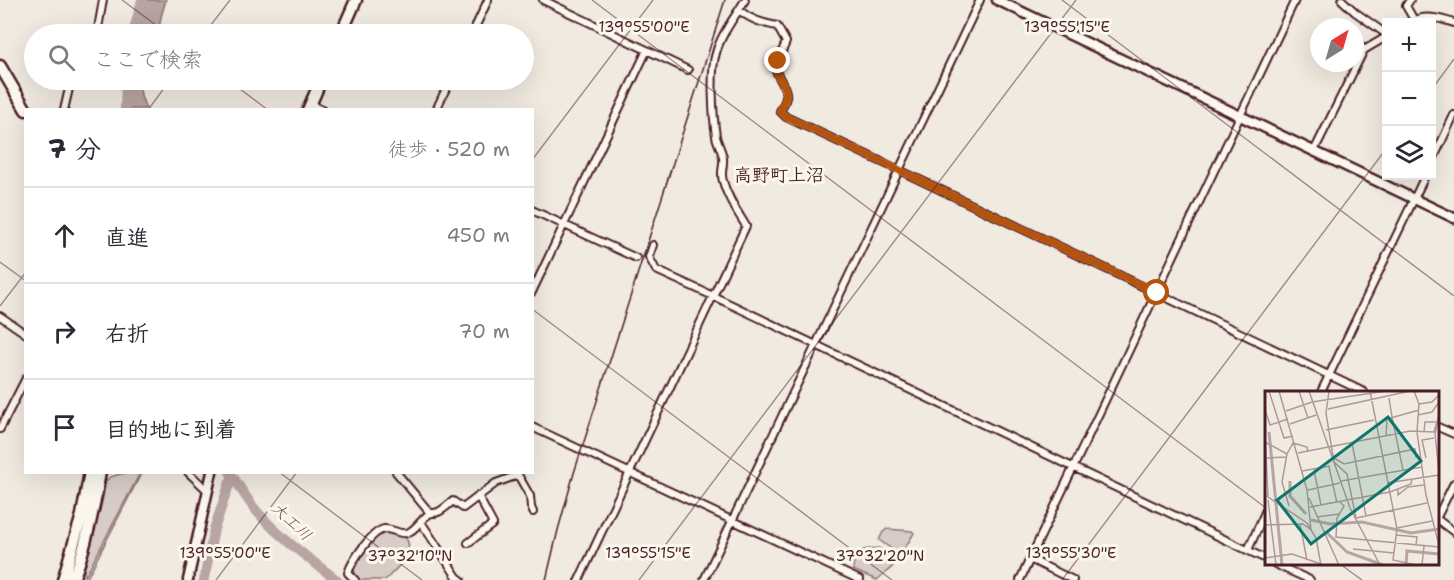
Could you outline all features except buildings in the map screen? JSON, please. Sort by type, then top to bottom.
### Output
[{"type":"highway","points":[[345,24],[356,0]]},
{"type":"highway","points":[[0,66],[25,108]]},
{"type":"highway","points":[[0,74],[24,114]]},
{"type":"highway","points":[[309,107],[317,90]]},
{"type":"highway","points":[[63,580],[82,515],[90,474]]},
{"type":"highway","points":[[73,580],[85,543],[100,474]]},
{"type":"street","points":[[99,24],[104,0]]},
{"type":"street","points":[[477,24],[488,0]]},
{"type":"street","points":[[543,0],[688,70]]},
{"type":"street","points":[[579,580],[746,226],[721,178],[724,166],[716,137],[713,93],[715,53],[745,0]]},
{"type":"street","points":[[704,580],[980,0]]},
{"type":"street","points":[[997,0],[1454,218]]},
{"type":"street","points":[[1020,580],[1295,0]]},
{"type":"street","points":[[1342,0],[1382,32]]},
{"type":"street","points":[[1410,0],[1406,6],[1411,18]]},
{"type":"street","points":[[739,10],[759,22],[777,26],[786,42],[775,68],[786,90],[787,96],[780,111],[786,117],[1360,391]]},
{"type":"street","points":[[1428,18],[1434,17],[1454,23]]},
{"type":"street","points":[[1364,50],[1382,38]]},
{"type":"street","points":[[534,288],[647,50]]},
{"type":"street","points":[[1314,151],[1353,72]]},
{"type":"street","points":[[64,108],[68,90]]},
{"type":"street","points":[[437,108],[445,90]]},
{"type":"street","points":[[1436,152],[1454,115]]},
{"type":"street","points":[[1323,391],[1423,180]]},
{"type":"street","points":[[534,211],[636,258]]},
{"type":"street","points":[[653,245],[649,257],[656,270],[1265,558]]},
{"type":"street","points":[[0,316],[24,333]]},
{"type":"street","points":[[0,429],[24,382]]},
{"type":"street","points":[[534,428],[860,580]]},
{"type":"street","points":[[1439,428],[1454,434]]},
{"type":"street","points":[[190,474],[208,491]]},
{"type":"street","points":[[398,474],[430,513]]},
{"type":"street","points":[[355,580],[348,573],[351,565],[379,531],[386,529],[406,533],[430,513],[439,512],[453,501],[463,508],[496,483],[518,474],[530,496],[533,512]]},
{"type":"street","points":[[189,580],[211,475]]},
{"type":"street","points":[[1439,511],[1454,483]]},
{"type":"street","points":[[468,543],[493,524],[478,496]]},
{"type":"street","points":[[1248,550],[1265,512]]},
{"type":"street","points":[[1439,521],[1454,532]]},
{"type":"street","points":[[421,522],[461,580]]},
{"type":"street","points":[[1030,559],[1062,578],[1073,580]]},
{"type":"street","points":[[1277,565],[1310,580]]},
{"type":"shaded area","points":[[146,0],[166,0],[160,24],[140,24]]},
{"type":"shaded area","points":[[129,90],[140,90],[146,108],[129,108]]},
{"type":"shaded area","points":[[121,474],[139,474],[85,577],[84,570],[106,481],[110,477]]},
{"type":"shaded area","points":[[887,529],[914,533],[902,553],[899,554],[879,540]]},
{"type":"shaded area","points":[[393,530],[406,538],[408,544],[403,561],[385,580],[357,580],[354,569],[357,551],[378,532]]},
{"type":"shaded area","points":[[878,548],[892,554],[896,562],[890,569],[877,580],[853,570],[854,559],[863,550]]},
{"type":"waterway","points":[[136,24],[142,0]]},
{"type":"waterway","points":[[125,108],[126,90]]},
{"type":"waterway","points":[[86,580],[141,474]]},
{"type":"waterway","name":"大工川","points":[[231,474],[260,515],[291,545],[337,580]]},
{"type":"waterway","points":[[204,580],[214,529],[233,477]]},
{"type":"railway","points":[[546,580],[574,473],[725,0]]},
{"type":"district","name":"高野町上沼","points":[[779,175]]},
{"type":"route","points":[[778,61],[776,72],[787,96],[780,111],[786,117],[1157,293]]}]
